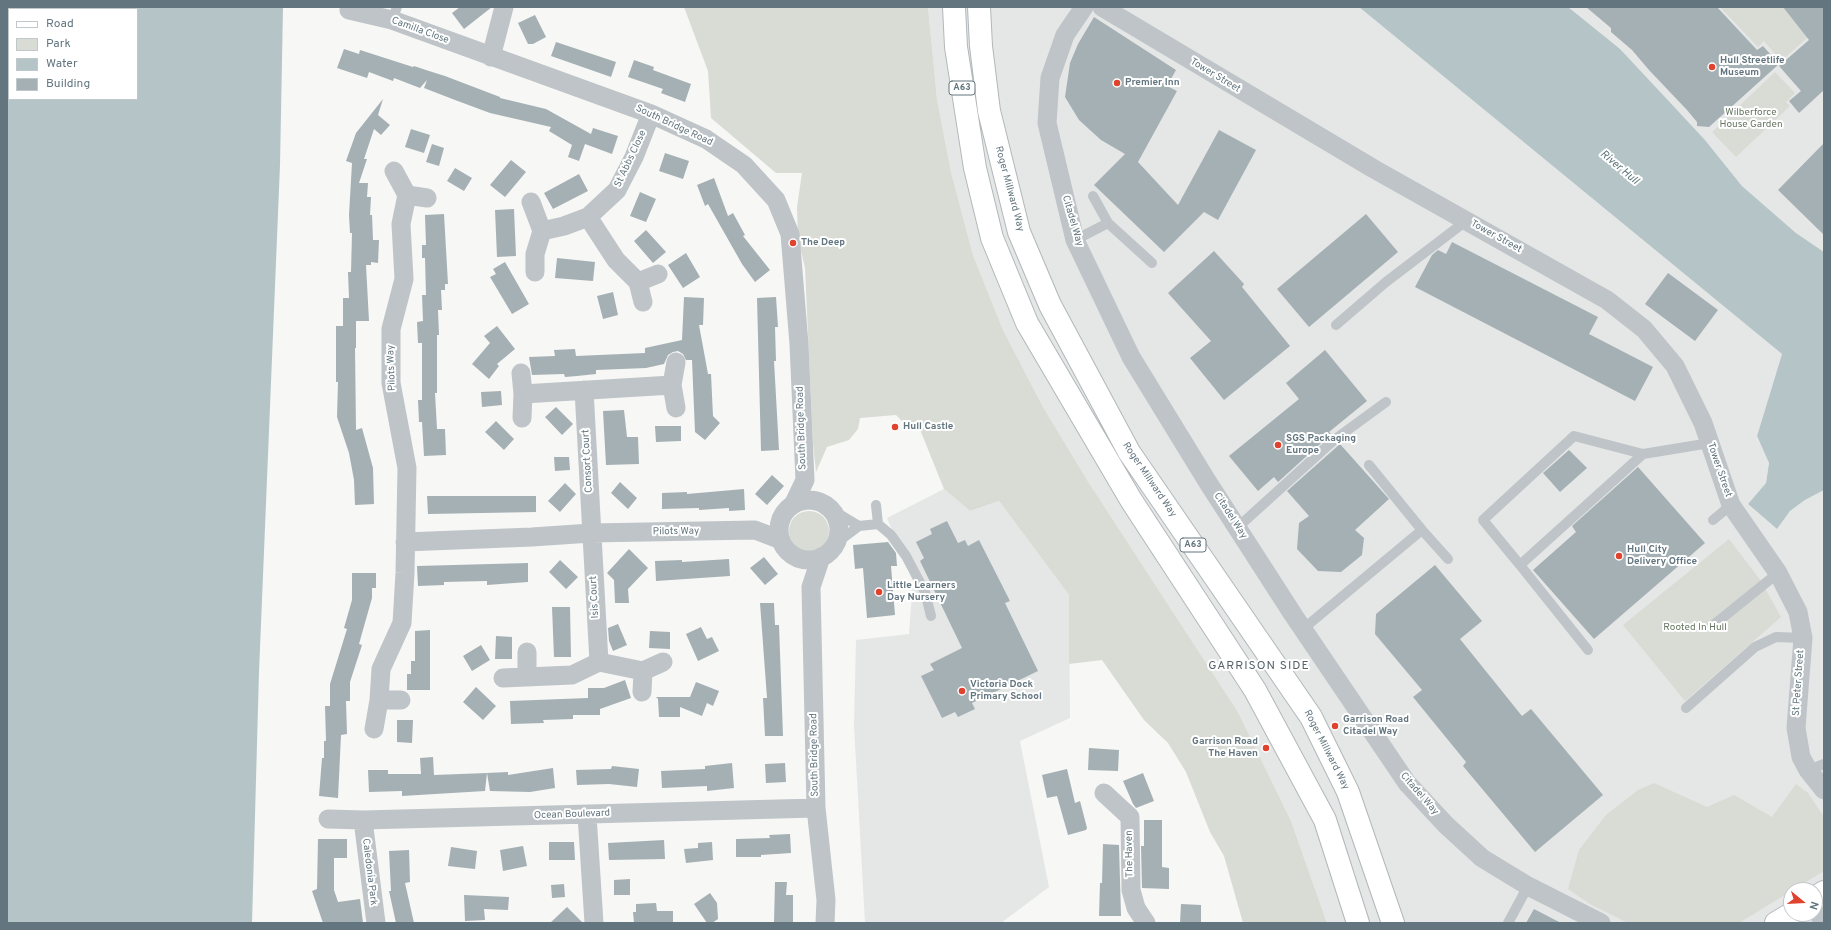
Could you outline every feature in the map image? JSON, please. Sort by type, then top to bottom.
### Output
[{"type":"highway","name":"A63","points":[[954,7],[956,47],[975,168],[992,238],[1027,323],[1131,500],[1255,690],[1325,820],[1355,918]]},
{"type":"highway","name":"Roger Millward Way","points":[[979,7],[981,46],[989,111],[1020,232],[1050,305],[1129,452],[1311,717],[1348,792],[1393,923]]},
{"type":"street","points":[[491,57],[504,7]]},
{"type":"street","name":"Citadel Way","points":[[1084,7],[1065,35],[1050,78],[1047,123],[1075,240],[1131,357],[1237,528],[1407,783],[1446,825],[1482,858],[1528,886],[1601,923]]},
{"type":"street","name":"Tower Street","points":[[1102,7],[1354,158],[1607,300],[1644,329],[1675,366],[1703,422],[1731,505],[1778,573]]},
{"type":"street","name":"Camilla Close","points":[[348,10],[395,14],[491,57]]},
{"type":"street","name":"South Bridge Road","points":[[491,57],[651,114],[706,139],[744,165],[776,200],[790,234],[799,344],[804,480],[789,509]]},
{"type":"street","name":"St Abbs Close","points":[[542,231],[564,226],[588,217],[617,190],[634,157],[651,114]]},
{"type":"street","points":[[394,171],[408,195],[427,198]]},
{"type":"street","name":"Pilots Way","points":[[374,729],[379,700],[381,669],[402,623],[405,573],[407,468],[390,384],[391,329],[404,279],[401,224],[408,195]]},
{"type":"street","points":[[531,202],[542,231],[535,254],[535,272]]},
{"type":"street","points":[[588,217],[616,260],[638,282],[643,302]]},
{"type":"street","points":[[638,282],[658,274]]},
{"type":"street","points":[[676,362],[672,385],[676,408]]},
{"type":"street","points":[[521,373],[523,394],[522,418]]},
{"type":"street","points":[[523,394],[672,385]]},
{"type":"street","name":"Consort Court","points":[[584,390],[591,533]]},
{"type":"street","name":"South Bridge Road","points":[[804,480],[825,505]]},
{"type":"street","points":[[807,501],[825,505],[835,516],[838,525],[839,535],[836,544],[830,552],[812,560],[802,559],[793,555],[786,549],[781,540],[780,531],[781,521],[789,509],[807,501]]},
{"type":"street","name":"Pilots Way","points":[[755,530],[789,509]]},
{"type":"street","name":"Pilots Way","points":[[405,542],[591,533],[755,530],[781,540]]},
{"type":"street","name":"Isis Court","points":[[591,533],[599,662]]},
{"type":"street","name":"South Bridge Road","points":[[793,555],[812,587]]},
{"type":"street","name":"South Bridge Road","points":[[821,557],[812,587],[816,808],[826,900],[825,923]]},
{"type":"street","name":"St Peter Street","points":[[1778,573],[1798,612],[1803,638],[1796,728],[1801,757],[1816,767],[1824,790]]},
{"type":"street","points":[[527,652],[527,677]]},
{"type":"street","points":[[503,678],[572,675],[599,662],[644,671],[663,662]]},
{"type":"street","points":[[642,692],[644,671]]},
{"type":"street","points":[[379,700],[400,700]]},
{"type":"street","name":"The Haven","points":[[1104,793],[1130,817],[1131,890],[1136,908],[1146,923]]},
{"type":"street","name":"Ocean Boulevard","points":[[328,818],[363,820],[816,808]]},
{"type":"street","points":[[587,815],[594,923]]},
{"type":"street","name":"Caledonia Park","points":[[363,820],[376,923]]},
{"type":"lane","points":[[1093,196],[1108,223],[1152,263]]},
{"type":"lane","points":[[1336,325],[1386,282],[1466,221]]},
{"type":"lane","points":[[1075,240],[1108,223]]},
{"type":"lane","points":[[1237,528],[1334,440],[1386,402]]},
{"type":"lane","points":[[1588,650],[1483,520],[1574,436],[1643,454],[1710,443]]},
{"type":"lane","points":[[1520,565],[1643,454]]},
{"type":"lane","points":[[1369,465],[1422,530],[1448,559]]},
{"type":"lane","points":[[825,505],[859,526]]},
{"type":"lane","points":[[876,505],[878,524],[891,535],[906,556],[925,592],[930,616]]},
{"type":"lane","points":[[1713,520],[1731,505]]},
{"type":"lane","points":[[836,544],[859,526],[878,524]]},
{"type":"lane","points":[[1303,629],[1422,530]]},
{"type":"lane","points":[[1711,627],[1778,573]]},
{"type":"lane","points":[[1686,708],[1755,647],[1776,637],[1803,638]]},
{"type":"lane","points":[[1508,923],[1528,886]]},
{"type":"shaded area","points":[[928,7],[1359,7],[1782,354],[1757,436],[1769,463],[1766,483],[1748,504],[1777,529],[1790,511],[1805,500],[1824,490],[1824,923],[1327,923],[1291,821],[1238,712],[1089,483],[1043,407],[1003,330],[973,255],[951,172],[937,99]]},
{"type":"shaded area","points":[[1568,7],[1824,7],[1824,252],[1796,233],[1742,186],[1705,140],[1662,96]]},
{"type":"shaded area","name":"Victoria Dock Primary School","points":[[944,489],[970,511],[999,501],[1069,595],[1070,718],[1020,741],[1049,887],[1001,923],[865,923],[854,726],[856,640],[909,634],[913,581],[887,518]]},
{"type":"green space","points":[[684,7],[928,7],[937,99],[951,172],[973,255],[1003,330],[1043,407],[1089,483],[1238,712],[1291,821],[1327,923],[1243,923],[1224,856],[1210,832],[1186,772],[1168,743],[1144,720],[1102,660],[1069,664],[1069,595],[999,501],[970,511],[944,489],[917,422],[906,425],[896,415],[860,418],[858,429],[849,440],[827,447],[816,472],[813,443],[805,268],[798,238],[797,207],[802,173],[776,173],[711,118],[708,71]]},
{"type":"green space","points":[[1720,7],[1783,7],[1808,37],[1781,61],[1764,41],[1758,47]]},
{"type":"green space","name":"Wilberforce House Garden","points":[[1775,72],[1795,93],[1786,102],[1790,106],[1736,157],[1712,132]]},
{"type":"green space","points":[[813,511],[820,514],[826,520],[829,531],[828,539],[820,548],[813,551],[805,551],[798,548],[790,539],[789,527],[792,520],[801,512]]},
{"type":"green space","name":"Rooted In Hull","points":[[1729,539],[1761,581],[1781,617],[1685,701],[1623,625]]},
{"type":"green space","points":[[1654,783],[1707,807],[1734,795],[1772,817],[1796,784],[1808,793],[1824,817],[1824,871],[1806,882],[1783,882],[1783,896],[1739,923],[1628,923],[1590,904],[1568,889],[1579,850],[1606,815],[1638,790]]},
{"type":"water","points":[[7,7],[283,7],[280,165],[259,672],[252,923],[7,923]]},
{"type":"water","name":"River Hull","points":[[1359,7],[1568,7],[1620,49],[1705,140],[1742,186],[1796,233],[1824,252],[1824,490],[1805,500],[1790,511],[1777,529],[1748,504],[1766,483],[1769,463],[1757,436],[1782,354]]},
{"type":"building","points":[[460,7],[492,7],[464,29],[452,13]]},
{"type":"building","name":"Hull Streetlife Museum","points":[[1586,7],[1717,7],[1757,50],[1763,46],[1779,64],[1709,127],[1697,126],[1697,122],[1687,110],[1632,50],[1611,32],[1611,28]]},
{"type":"building","points":[[1783,7],[1824,7],[1824,90],[1799,113],[1789,101],[1801,91],[1779,66],[1809,40]]},
{"type":"building","points":[[535,15],[546,37],[533,44],[528,44],[518,23]]},
{"type":"building","points":[[1094,17],[1176,70],[1167,86],[1177,91],[1138,162],[1178,205],[1219,130],[1256,150],[1218,220],[1204,212],[1164,252],[1094,185],[1125,154],[1101,140],[1079,120],[1065,97],[1070,63],[1078,44]]},
{"type":"building","points":[[556,42],[616,62],[611,77],[551,56]]},
{"type":"building","points":[[344,49],[359,54],[360,50],[413,67],[414,66],[445,76],[500,98],[546,109],[591,134],[593,128],[618,136],[612,154],[585,144],[579,161],[568,157],[572,145],[549,131],[551,127],[490,113],[455,100],[424,88],[427,80],[420,88],[394,78],[393,81],[369,72],[367,78],[337,68]]},
{"type":"building","points":[[634,60],[654,67],[653,70],[691,84],[685,102],[661,93],[663,89],[628,77]]},
{"type":"building","points":[[383,99],[378,115],[390,125],[381,135],[374,129],[364,159],[367,159],[359,183],[368,183],[367,197],[371,197],[370,215],[372,215],[373,240],[379,240],[378,263],[371,262],[371,265],[366,265],[369,321],[356,321],[355,348],[356,430],[362,428],[373,468],[374,504],[355,505],[354,480],[349,453],[337,417],[338,382],[336,382],[336,326],[343,326],[343,298],[349,298],[348,272],[351,272],[352,233],[350,233],[349,215],[352,163],[346,161],[356,133]]},
{"type":"building","points":[[411,129],[430,135],[424,153],[405,147]]},
{"type":"building","points":[[1824,143],[1824,235],[1778,190]]},
{"type":"building","points":[[432,144],[444,148],[439,166],[426,162]]},
{"type":"building","points":[[665,153],[689,161],[683,179],[659,171]]},
{"type":"building","points":[[511,160],[526,172],[505,197],[490,185]]},
{"type":"building","points":[[455,168],[472,178],[464,191],[447,181]]},
{"type":"building","points":[[579,174],[588,191],[553,209],[544,193]]},
{"type":"building","points":[[714,178],[728,216],[733,213],[745,235],[743,236],[770,270],[755,282],[742,264],[708,204],[705,206],[697,185]]},
{"type":"building","points":[[640,192],[656,199],[646,222],[630,216]]},
{"type":"building","points":[[514,209],[516,256],[497,257],[495,210]]},
{"type":"building","points":[[444,214],[448,284],[445,284],[445,290],[441,290],[442,310],[438,310],[439,335],[437,335],[437,393],[435,393],[437,429],[445,429],[446,455],[424,456],[422,422],[419,422],[418,400],[422,400],[422,343],[418,343],[417,322],[423,321],[422,295],[426,295],[425,258],[422,258],[422,245],[426,245],[425,215]]},
{"type":"building","points":[[1366,214],[1398,252],[1309,327],[1277,289]]},
{"type":"building","points":[[646,230],[666,252],[653,263],[634,241]]},
{"type":"building","points":[[1452,242],[1598,317],[1589,334],[1653,367],[1635,401],[1415,287],[1432,255],[1438,250],[1446,254]]},
{"type":"building","points":[[1214,251],[1244,284],[1242,287],[1290,346],[1224,400],[1190,358],[1211,341],[1168,293]]},
{"type":"building","points":[[686,253],[700,277],[683,288],[668,265]]},
{"type":"building","points":[[557,258],[595,262],[593,281],[555,278]]},
{"type":"building","points":[[505,262],[529,304],[512,314],[490,277],[496,274],[493,269]]},
{"type":"building","points":[[1668,273],[1718,310],[1695,341],[1645,304]]},
{"type":"building","points":[[613,292],[618,315],[603,319],[597,296]]},
{"type":"building","points":[[684,297],[704,298],[703,325],[699,325],[708,374],[711,374],[713,416],[720,423],[705,440],[695,432],[692,360],[686,360],[683,354],[678,351],[668,355],[664,364],[646,368],[596,370],[596,374],[565,377],[564,374],[532,375],[529,357],[555,356],[554,350],[575,349],[576,356],[645,353],[645,348],[682,340]]},
{"type":"building","points":[[776,297],[778,327],[775,327],[776,361],[774,361],[779,450],[761,451],[757,298]]},
{"type":"building","points":[[497,326],[515,349],[497,364],[499,366],[489,379],[472,364],[490,343],[484,336]]},
{"type":"building","points":[[1325,350],[1367,401],[1329,432],[1331,434],[1278,482],[1274,477],[1258,491],[1229,456],[1299,399],[1286,383]]},
{"type":"building","points":[[501,391],[502,405],[482,407],[481,392]]},
{"type":"building","points":[[556,407],[573,424],[562,435],[545,417]]},
{"type":"building","points":[[624,410],[627,437],[638,437],[639,464],[606,465],[603,411]]},
{"type":"building","points":[[496,421],[514,439],[504,450],[485,432]]},
{"type":"building","points":[[655,426],[681,426],[681,441],[656,442]]},
{"type":"building","points":[[1340,444],[1389,499],[1355,530],[1364,538],[1362,555],[1341,572],[1318,571],[1297,549],[1299,523],[1309,516],[1287,491]]},
{"type":"building","points":[[1569,450],[1587,468],[1560,492],[1543,473]]},
{"type":"building","points":[[554,457],[569,457],[570,470],[555,471]]},
{"type":"building","name":"Hull City Delivery Office","points":[[1638,467],[1705,543],[1594,639],[1533,570],[1576,532],[1572,526]]},
{"type":"building","points":[[772,475],[784,486],[767,505],[755,494]]},
{"type":"building","points":[[620,482],[637,498],[628,509],[611,493]]},
{"type":"building","points":[[565,483],[576,494],[560,512],[548,501]]},
{"type":"building","points":[[744,489],[745,510],[729,511],[729,508],[699,510],[699,508],[662,509],[662,493],[687,492],[687,494]]},
{"type":"building","points":[[427,496],[536,496],[536,512],[428,514]]},
{"type":"building","name":"Victoria Dock Primary School","points":[[947,521],[958,543],[965,540],[968,546],[979,540],[1010,601],[1005,603],[1038,671],[972,703],[975,709],[958,717],[955,712],[942,718],[921,676],[934,670],[930,664],[962,648],[920,561],[924,558],[916,542],[932,534],[930,529]]},
{"type":"building","name":"Little Learners Day Nursery","points":[[888,542],[896,553],[897,566],[891,566],[895,615],[867,618],[863,568],[855,569],[853,545]]},
{"type":"building","points":[[629,549],[648,568],[628,589],[629,603],[615,603],[614,580],[607,573]]},
{"type":"building","points":[[764,557],[778,574],[765,585],[750,568]]},
{"type":"building","points":[[729,559],[730,576],[656,581],[655,561],[682,560],[682,562]]},
{"type":"building","points":[[560,560],[578,577],[566,589],[549,572]]},
{"type":"building","points":[[528,563],[528,582],[487,585],[487,581],[444,582],[444,585],[418,586],[417,566]]},
{"type":"building","points":[[1435,565],[1482,621],[1460,639],[1522,716],[1531,709],[1603,795],[1535,852],[1463,766],[1466,762],[1413,697],[1422,690],[1375,634],[1376,614]]},
{"type":"building","points":[[352,573],[376,573],[376,588],[372,588],[372,598],[359,644],[362,645],[350,682],[350,701],[346,701],[347,734],[341,735],[338,798],[319,796],[322,758],[324,758],[324,741],[326,741],[325,706],[330,706],[330,684],[347,629],[344,628],[352,600]]},
{"type":"building","points":[[760,603],[774,603],[775,625],[779,625],[783,736],[765,736],[763,698],[767,698]]},
{"type":"building","points":[[552,607],[570,607],[571,657],[554,657]]},
{"type":"building","points":[[618,624],[627,645],[613,651],[609,641],[608,628]]},
{"type":"building","points":[[701,627],[707,639],[712,637],[719,651],[698,661],[686,634]]},
{"type":"building","points":[[430,630],[430,690],[407,690],[407,674],[411,674],[411,661],[415,661],[415,631]]},
{"type":"building","points":[[650,631],[670,632],[670,649],[649,648]]},
{"type":"building","points":[[496,636],[512,637],[512,659],[495,659]]},
{"type":"building","points":[[481,645],[490,660],[472,671],[463,656]]},
{"type":"building","points":[[625,680],[631,698],[600,709],[600,715],[573,715],[573,719],[543,720],[544,723],[511,724],[510,701],[588,698],[588,688],[604,688]]},
{"type":"building","points":[[696,682],[719,691],[713,706],[707,703],[702,716],[680,707],[680,717],[659,717],[658,699],[656,697],[690,697]]},
{"type":"building","points":[[476,687],[496,706],[483,720],[463,702]]},
{"type":"building","points":[[397,720],[413,720],[412,743],[397,742]]},
{"type":"building","points":[[1089,748],[1119,750],[1118,771],[1088,770]]},
{"type":"building","points":[[433,757],[434,775],[487,773],[485,791],[402,796],[402,791],[369,792],[368,770],[388,770],[388,774],[421,774],[420,758]]},
{"type":"building","points":[[732,763],[734,788],[707,791],[707,786],[662,788],[661,771],[705,769],[705,766]]},
{"type":"building","points":[[785,763],[786,782],[766,783],[765,764]]},
{"type":"building","points":[[612,766],[639,769],[637,787],[609,784],[577,785],[576,770],[611,769]]},
{"type":"building","points":[[553,768],[555,788],[530,792],[490,791],[487,773],[508,772],[508,775]]},
{"type":"building","points":[[1067,769],[1075,803],[1080,801],[1087,828],[1086,830],[1068,835],[1057,796],[1047,798],[1042,775]]},
{"type":"building","points":[[1143,773],[1154,801],[1136,808],[1123,781]]},
{"type":"building","points":[[1144,820],[1162,820],[1162,867],[1169,868],[1169,889],[1142,888],[1141,846],[1144,846]]},
{"type":"building","points":[[790,834],[791,853],[761,855],[761,857],[736,857],[736,839],[770,838],[769,835]]},
{"type":"building","points":[[318,839],[347,839],[347,858],[334,858],[334,890],[338,902],[360,899],[363,923],[323,923],[312,891],[317,889]]},
{"type":"building","points":[[664,840],[665,859],[609,860],[608,843]]},
{"type":"building","points":[[549,842],[574,842],[575,860],[549,860]]},
{"type":"building","points":[[712,842],[713,860],[686,863],[684,849],[698,848],[698,843]]},
{"type":"building","points":[[1103,844],[1119,845],[1121,916],[1099,916]]},
{"type":"building","points":[[523,846],[527,866],[503,871],[500,850]]},
{"type":"building","points":[[451,847],[477,851],[475,869],[448,866]]},
{"type":"building","points":[[409,850],[410,882],[405,883],[414,923],[396,923],[389,891],[391,891],[389,851]]},
{"type":"building","points":[[630,879],[630,895],[614,895],[614,880]]},
{"type":"building","points":[[775,882],[787,882],[786,895],[793,895],[793,923],[774,923]]},
{"type":"building","points":[[564,884],[565,897],[552,898],[551,885]]},
{"type":"building","points":[[710,893],[717,903],[718,919],[712,923],[707,923],[694,904]]},
{"type":"building","points":[[464,895],[509,897],[508,910],[484,909],[485,920],[465,921]]},
{"type":"building","points":[[656,903],[657,911],[673,911],[673,923],[634,923],[633,912],[636,912],[636,904]]},
{"type":"building","points":[[1181,904],[1201,905],[1201,923],[1180,923]]},
{"type":"building","points":[[567,907],[583,923],[550,923]]},
{"type":"building","points":[[1534,909],[1561,923],[1526,923]]},
{"type":"place","name":"Hull Streetlife Museum","points":[[1712,67]]},
{"type":"place","name":"Premier Inn","points":[[1117,83]]},
{"type":"place","name":"The Deep","points":[[793,243]]},
{"type":"place","name":"Hull Castle","points":[[895,427]]},
{"type":"place","name":"SGS Packaging Europe","points":[[1278,445]]},
{"type":"place","name":"Hull City Delivery Office","points":[[1619,556]]},
{"type":"place","name":"Little Learners Day Nursery","points":[[879,592]]},
{"type":"place","name":"Victoria Dock Primary School","points":[[962,691]]},
{"type":"place","name":"Garrison Road Citadel Way","points":[[1335,726]]},
{"type":"place","name":"Garrison Road The Haven","points":[[1266,748]]},
{"type":"district","name":"GARRISON SIDE","points":[[1259,667]]}]
